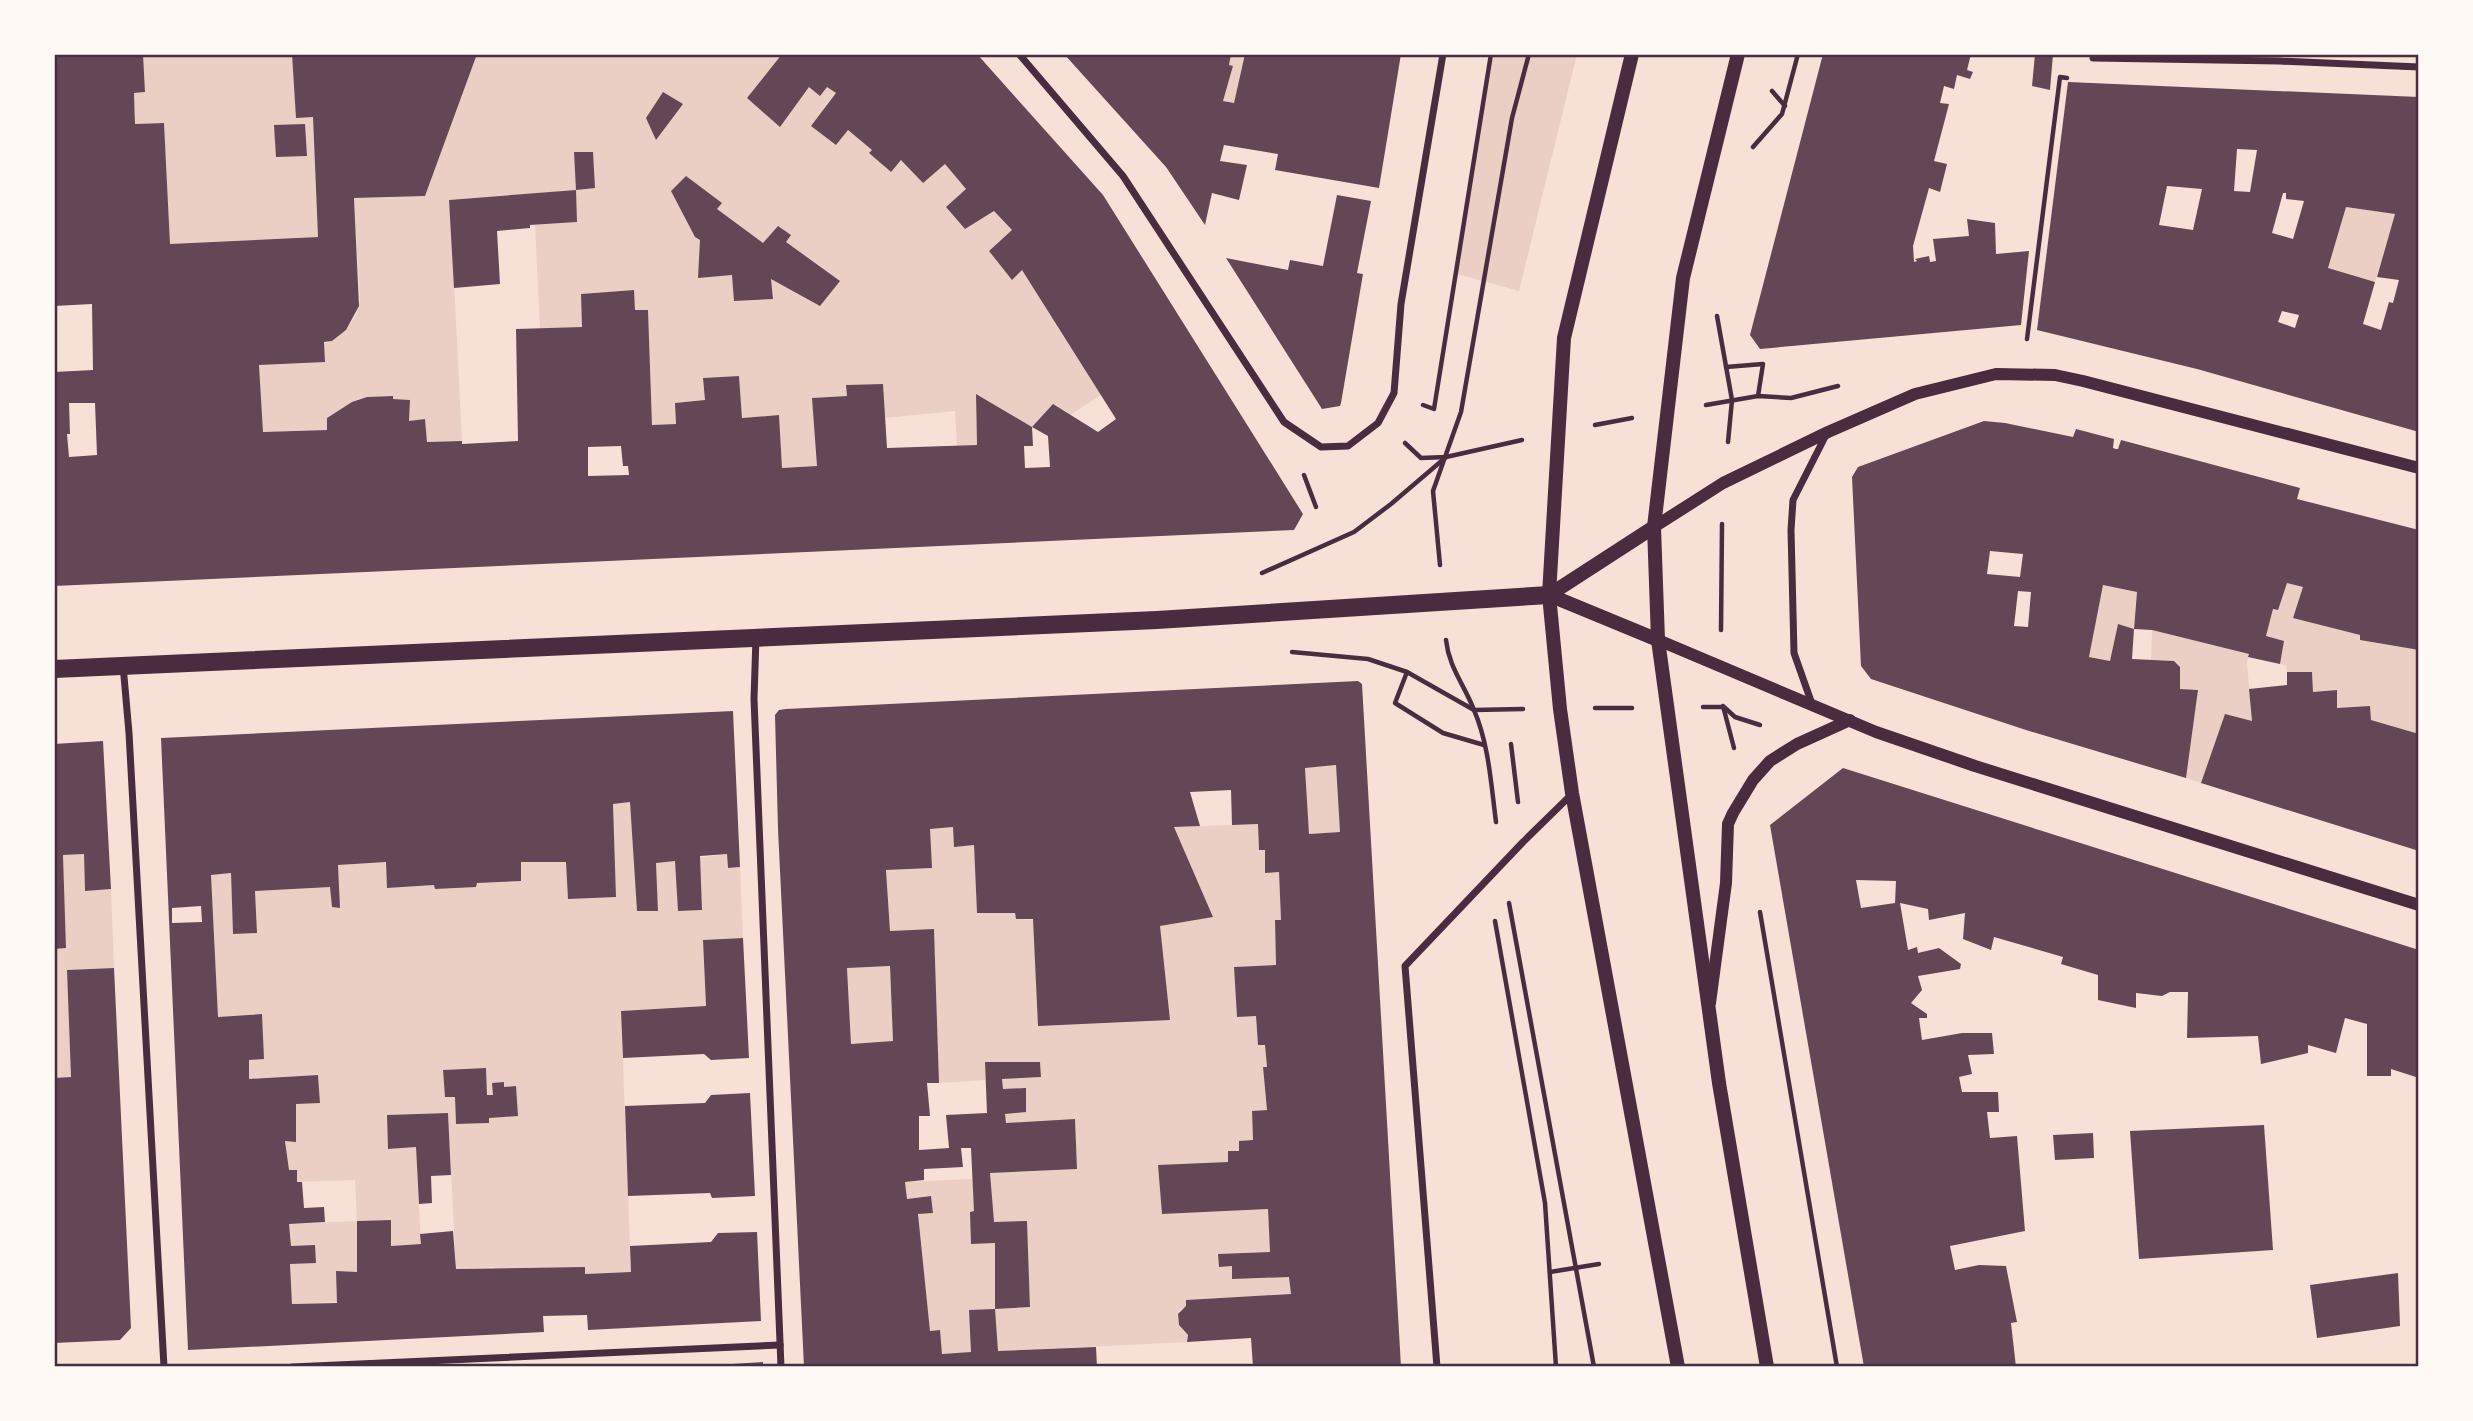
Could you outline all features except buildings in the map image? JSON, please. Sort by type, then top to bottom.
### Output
[{"type":"main road","points":[[1632,54],[1564,338],[1549,595],[1560,709],[1572,793],[1591,884],[1678,1367]]},
{"type":"main road","points":[[1738,54],[1683,278],[1654,527],[1658,640],[1719,1083],[1768,1367]]},
{"type":"main road","points":[[1549,595],[1654,527]]},
{"type":"main road","points":[[54,669],[1157,620],[1549,595],[1658,640]]},
{"type":"street","points":[[1018,54],[1124,176],[1284,422],[1321,447],[1348,446],[1378,423],[1394,393],[1401,304],[1443,54]]},
{"type":"street","points":[[2093,58],[2278,61],[2419,67]]},
{"type":"street","points":[[1654,527],[1723,483],[1828,432],[1914,394],[1996,373],[2055,375],[2084,381],[2419,468]]},
{"type":"street","points":[[1812,704],[1794,653],[1791,530],[1793,500],[1828,432]]},
{"type":"street","points":[[756,637],[754,706],[781,1367]]},
{"type":"street","points":[[1658,640],[1850,720],[1975,766],[2419,905]]},
{"type":"street","points":[[123,666],[130,733],[164,1367]]},
{"type":"street","points":[[1710,1010],[1726,883],[1728,824],[1741,798],[1770,761],[1797,744],[1850,720]]},
{"type":"street","points":[[1437,1367],[1405,966],[1572,793]]},
{"type":"street","points":[[292,1367],[780,1345]]},
{"type":"path","points":[[1434,409],[1491,54]]},
{"type":"path","points":[[1305,554],[1354,532],[1446,457],[1461,412],[1513,118],[1529,54]]},
{"type":"path","points":[[1750,151],[1782,114],[1798,54]]},
{"type":"path","points":[[2022,373],[2060,78],[2089,79],[2093,58]]},
{"type":"path","points":[[1772,91],[1785,106]]},
{"type":"path","points":[[1716,311],[1732,400],[1723,483],[1721,666],[1724,707],[1732,736],[1741,798]]},
{"type":"path","points":[[1726,367],[1763,364],[1758,396]]},
{"type":"path","points":[[1378,423],[1421,458],[1446,457]]},
{"type":"path","points":[[1298,654],[1368,659],[1407,672],[1474,710],[1485,745],[1502,866],[1594,1367]]},
{"type":"path","points":[[1407,672],[1395,703],[1443,733],[1485,745]]},
{"type":"path","points":[[1488,881],[1545,1203],[1556,1367]]},
{"type":"path","points":[[1759,906],[1837,1367]]},
{"type":"path","points":[[1550,1272],[1599,1264]]},
{"type":"shaded area","points":[[310,54],[318,237],[170,244],[164,123],[135,124],[134,93],[145,92],[143,55]]},
{"type":"shaded area","points":[[477,54],[782,54],[748,97],[780,126],[809,87],[820,95],[827,87],[836,93],[823,109],[872,150],[870,153],[890,172],[901,160],[945,164],[966,189],[947,207],[965,229],[994,211],[1012,230],[989,251],[1012,280],[1022,270],[1101,395],[1070,415],[1053,405],[1032,427],[976,394],[977,445],[957,446],[955,411],[885,418],[883,384],[847,385],[847,396],[813,398],[817,466],[782,468],[779,415],[742,418],[739,376],[704,378],[705,400],[675,403],[676,424],[652,425],[648,310],[635,310],[634,290],[581,294],[582,327],[540,329],[535,225],[577,222],[450,201],[462,441],[427,442],[425,419],[409,421],[410,400],[393,399],[392,396],[358,401],[327,418],[327,430],[263,432],[259,365],[332,341],[346,330],[356,315],[360,300],[354,198],[425,196]]},
{"type":"shaded area","points":[[1231,54],[1245,54],[1234,103],[1223,101],[1233,67],[1229,65]]},
{"type":"shaded area","points":[[1491,54],[1577,54],[1519,291],[1457,274]]},
{"type":"shaded area","points":[[2346,207],[2395,214],[2375,282],[2328,268]]},
{"type":"shaded area","points":[[2287,583],[2303,587],[2294,618],[2360,635],[2360,640],[2419,650],[2419,734],[2371,720],[2370,707],[2337,708],[2337,690],[2313,692],[2312,672],[2287,672],[2286,665],[2280,664],[2284,641],[2266,636],[2273,609]]},
{"type":"shaded area","points":[[2103,585],[2137,592],[2134,629],[2118,624],[2110,661],[2089,657]]},
{"type":"shaded area","points":[[2152,630],[2249,654],[2247,663],[2252,721],[2225,714],[2201,783],[2186,778],[2198,690],[2180,689],[2180,667],[2174,661],[2151,660]]},
{"type":"shaded area","points":[[1336,765],[1340,832],[1309,834],[1305,768]]},
{"type":"shaded area","points":[[630,802],[637,911],[658,910],[656,863],[727,854],[728,868],[740,867],[743,938],[703,940],[706,1006],[621,1011],[631,1272],[585,1274],[496,1270],[495,1267],[456,1269],[448,1113],[387,1115],[388,1149],[416,1147],[421,1244],[391,1246],[390,1220],[357,1221],[355,1180],[297,1182],[289,1170],[285,1141],[296,1141],[296,1104],[320,1102],[318,1075],[249,1079],[249,1060],[263,1059],[261,1014],[218,1017],[211,875],[231,873],[233,934],[257,932],[255,891],[338,865],[386,862],[388,888],[434,885],[520,862],[566,862],[616,897],[613,804]],"holes":[[[486,1068],[489,1123],[456,1124],[455,1097],[445,1097],[443,1070]]]},
{"type":"shaded area","points":[[1258,824],[1259,850],[1265,850],[1279,872],[1281,920],[1275,920],[1276,965],[1234,967],[1237,1016],[1256,1016],[1258,1044],[1265,1045],[1267,1067],[1263,1067],[1267,1110],[1252,1111],[1253,1140],[1239,1141],[1239,1151],[1228,1151],[1228,1162],[1159,1166],[1163,1214],[1268,1209],[1270,1252],[1218,1254],[1219,1266],[1289,1277],[1291,1294],[1186,1300],[1186,1306],[1179,1311],[1178,1322],[1188,1335],[1187,1342],[942,1354],[940,1330],[930,1331],[918,1214],[933,1213],[931,1196],[907,1199],[905,1182],[991,1178],[990,1173],[1077,1169],[1075,1120],[1006,1123],[986,1080],[939,1083],[934,930],[890,931],[886,870],[931,868],[930,829],[953,827],[954,846],[974,845],[977,913],[1015,913],[1016,919],[1160,926],[1213,917],[1174,827]],"holes":[[[985,1062],[1040,1062],[1041,1077],[986,1080]],[[1027,1222],[1030,1307],[995,1309],[995,1243]]]},
{"type":"shaded area","points":[[84,854],[85,890],[111,889],[114,968],[67,970],[71,1077],[54,1078],[54,949],[66,948],[63,855]]},
{"type":"shaded area","points":[[890,966],[893,1041],[851,1044],[847,968]]},
{"type":"shaded area","points":[[357,1221],[359,1301],[292,1304],[290,1264],[316,1262],[314,1245],[291,1246],[289,1224]]}]
